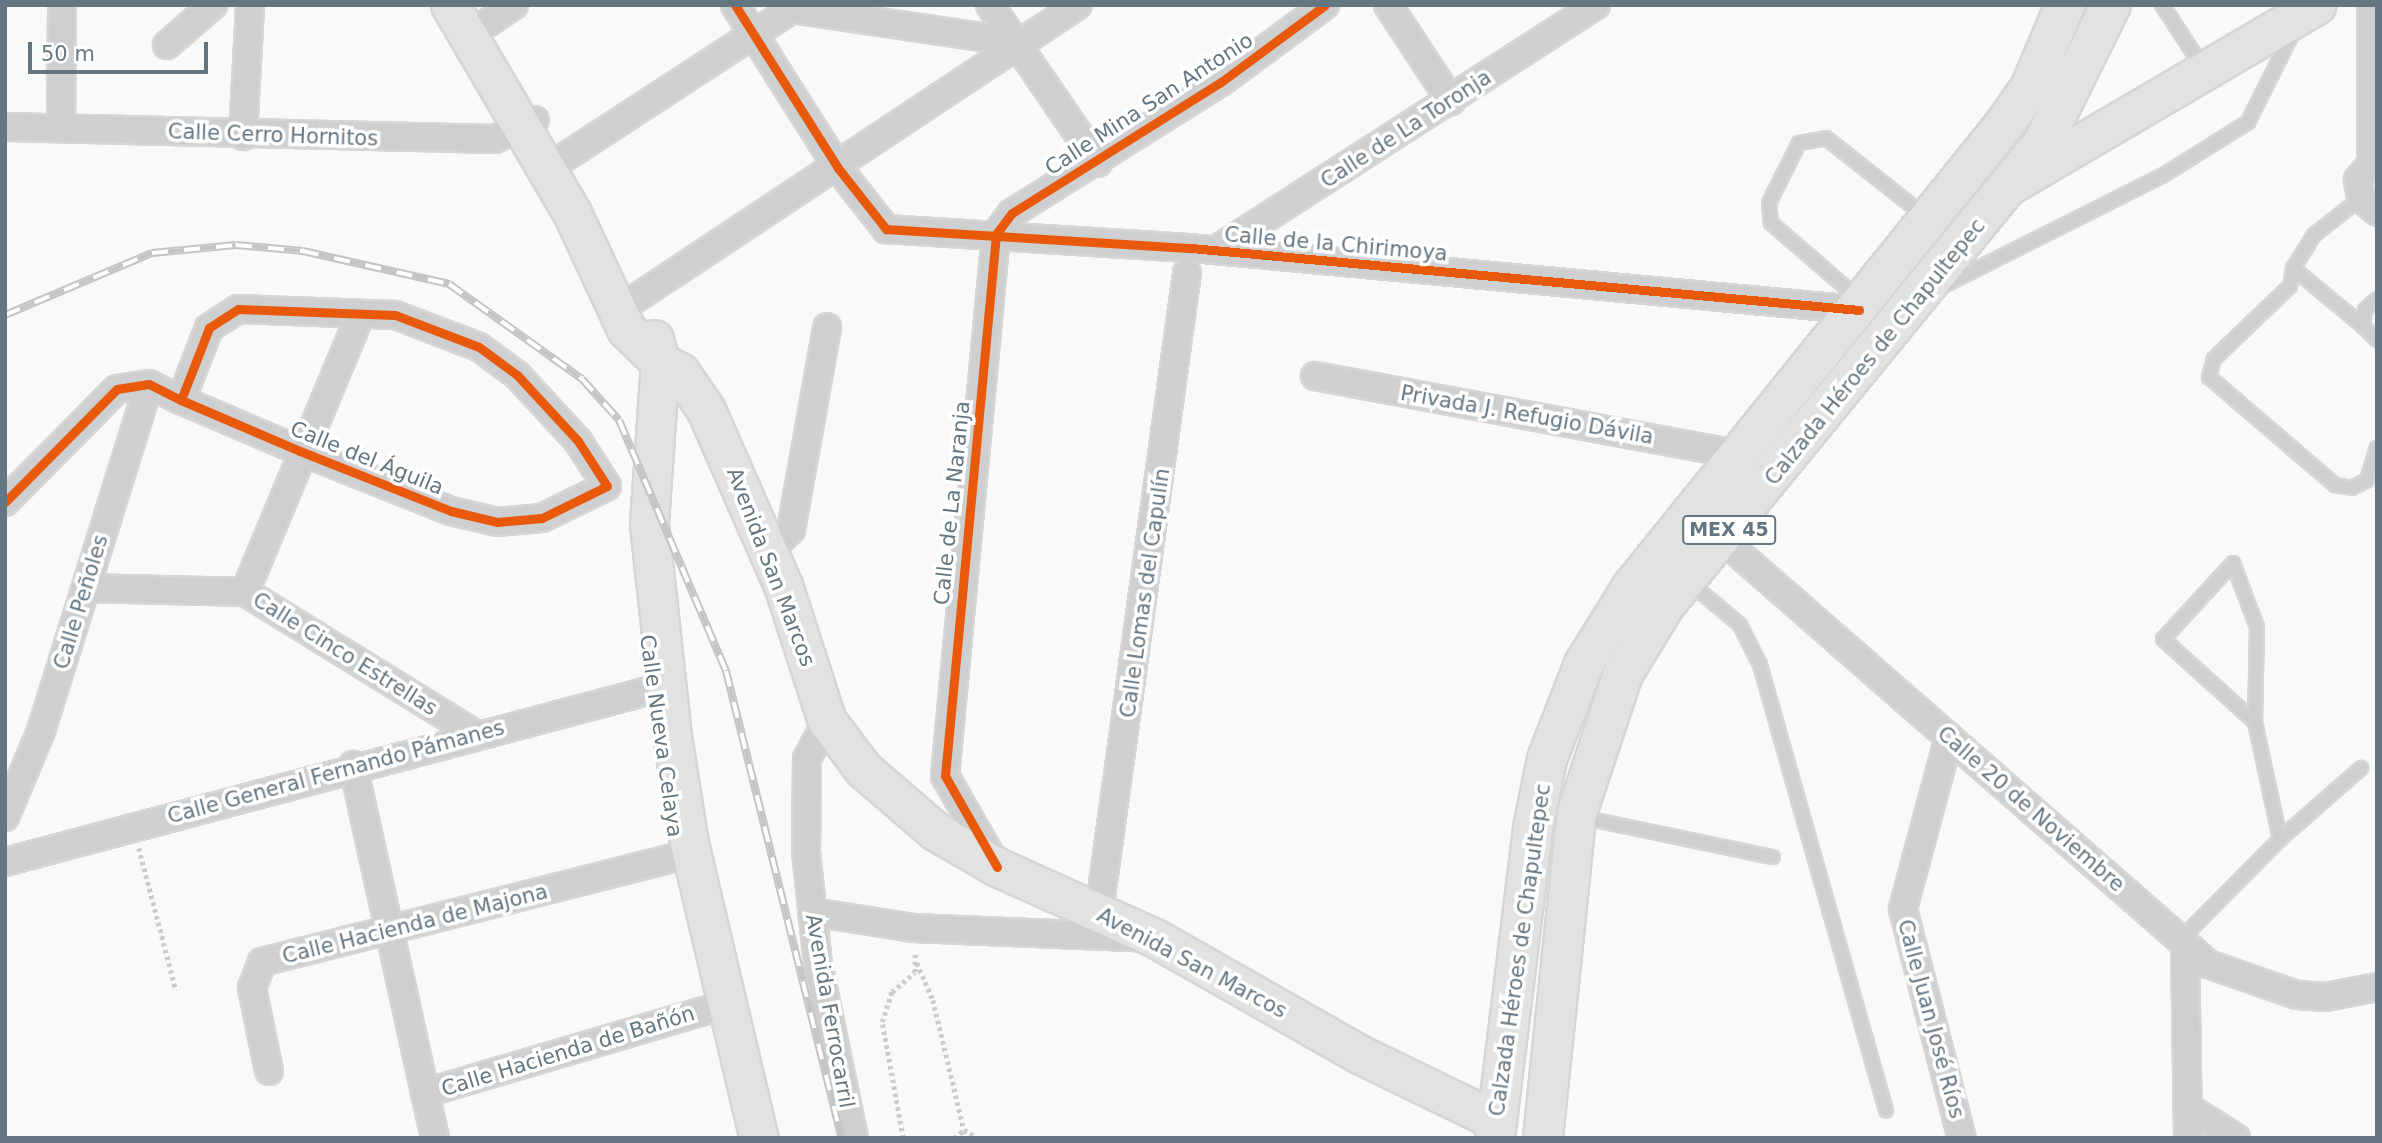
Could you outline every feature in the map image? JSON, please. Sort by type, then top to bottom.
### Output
[{"type":"main road","points":[[450,5],[559,161],[629,315]]},
{"type":"main road","name":"Calzada Héroes de Chapultepec","points":[[1496,1130],[1547,759],[1605,625],[1931,220],[2030,88],[2065,5]]},
{"type":"main road","name":"Calzada Héroes de Chapultepec","points":[[1543,1138],[1576,816],[1623,674],[1686,579],[2013,183],[2065,107],[2111,5]]},
{"type":"main road","points":[[2013,183],[2207,72],[2310,9]]},
{"type":"main road","points":[[474,17],[531,122],[629,315],[650,320],[660,362]]},
{"type":"main road","name":"Calle Nueva Celaya","points":[[629,315],[634,432],[628,496],[690,843],[759,1138]]},
{"type":"main road","name":"Calle Nueva Celaya","points":[[660,362],[648,493],[660,687],[677,857],[710,1009],[742,1138]]},
{"type":"main road","name":"Avenida San Marcos","points":[[660,362],[680,372],[706,410],[769,551],[827,721],[863,769],[911,811],[997,867],[1155,938],[1496,1130]]},
{"type":"street","points":[[61,126],[62,5]]},
{"type":"street","points":[[167,45],[212,5]]},
{"type":"street","points":[[243,136],[250,5]]},
{"type":"street","points":[[474,17],[514,5]]},
{"type":"street","name":"Calle de la Chirimoya","points":[[735,5],[838,168],[886,229],[1216,250],[1862,307]]},
{"type":"street","points":[[990,5],[1098,163]]},
{"type":"street","points":[[629,315],[1015,42],[1078,5]]},
{"type":"street","name":"Calle Mina San Antonio","points":[[996,234],[1012,213],[1098,163],[1325,5]]},
{"type":"street","points":[[1388,5],[1451,101]]},
{"type":"street","name":"Calle de La Toronja","points":[[1216,250],[1451,101],[1595,5]]},
{"type":"street","points":[[559,161],[753,31],[795,7],[1015,42]]},
{"type":"street","points":[[2369,205],[2358,180],[2374,159],[2373,8]]},
{"type":"street","name":"Calle Cerro Hornitos","points":[[5,128],[61,126],[243,136],[495,139],[531,122]]},
{"type":"street","name":"Calle de La Naranja","points":[[996,234],[946,776],[997,867]]},
{"type":"street","name":"Calle Lomas del Capulín","points":[[1099,912],[1187,273]]},
{"type":"street","points":[[181,400],[209,328],[238,309],[360,316],[300,451],[245,592]]},
{"type":"street","name":"Calle del Águila","points":[[149,384],[300,451],[451,511],[497,522],[542,518],[607,486],[540,398],[479,347],[395,314],[360,316]]},
{"type":"street","points":[[769,551],[791,530],[827,327]]},
{"type":"street","name":"Privada J. Refugio Dávila","points":[[1315,376],[1740,454]]},
{"type":"street","points":[[5,502],[117,389],[149,384]]},
{"type":"street","name":"Calle Peñoles","points":[[5,817],[41,731],[149,384]]},
{"type":"street","name":"Calle 20 de Noviembre","points":[[1721,539],[2208,964],[2297,995],[2326,997],[2377,987]]},
{"type":"street","name":"Calle Cinco Estrellas","points":[[86,588],[245,592],[473,733]]},
{"type":"street","name":"Calle General Fernando Pámanes","points":[[5,862],[353,765],[660,687]]},
{"type":"street","name":"Avenida Ferrocarril","points":[[827,721],[807,759],[811,912],[854,1138]]},
{"type":"street","name":"Calle Juan José Ríos","points":[[1949,737],[1903,909],[1962,1138]]},
{"type":"street","points":[[353,765],[393,932],[435,1138]]},
{"type":"street","name":"Calle Hacienda de Majona","points":[[269,1071],[252,988],[262,962],[393,932],[677,857]]},
{"type":"street","points":[[811,912],[913,928],[1097,941],[1155,938]]},
{"type":"street","points":[[2185,944],[2188,1138]]},
{"type":"street","name":"Calle Hacienda de Bañón","points":[[425,1093],[710,1009]]},
{"type":"street","points":[[2187,1107],[2236,1138]]},
{"type":"lane","points":[[2162,5],[2207,72]]},
{"type":"lane","points":[[1920,297],[2162,176],[2248,122],[2310,9]]},
{"type":"lane","points":[[1862,307],[1771,223],[1769,203],[1799,144],[1826,138],[1931,220]]},
{"type":"lane","points":[[2369,205],[2314,235],[2293,268],[2290,286],[2214,359],[2209,377],[2335,485],[2352,488],[2367,480],[2377,448]]},
{"type":"lane","points":[[2293,268],[2377,340]]},
{"type":"lane","points":[[2363,326],[2365,310],[2377,299]]},
{"type":"lane","points":[[2255,722],[2163,639],[2233,563],[2257,627],[2255,722],[2280,839]]},
{"type":"lane","points":[[1686,579],[1740,625],[1760,664],[1886,1111]]},
{"type":"lane","points":[[2185,944],[2192,928],[2280,839],[2361,768]]},
{"type":"lane","points":[[1576,816],[1773,857]]},
{"type":"path","points":[[134,827],[176,990]]},
{"type":"path","points":[[913,928],[916,960],[933,1000],[964,1130],[978,1138]]},
{"type":"path","points":[[903,1138],[883,1006],[908,981],[916,960]]},
{"type":"path","points":[[954,1138],[964,1130]]},
{"type":"railway","points":[[5,315],[152,253],[236,245],[303,251],[449,284],[582,379],[619,420],[726,671],[842,1138]]},
{"type":"cycle path","points":[[735,5],[838,168],[886,229],[1191,248],[1859,310]]},
{"type":"cycle path","points":[[997,867],[945,776],[996,234],[1012,213],[1221,82],[1325,5]]},
{"type":"cycle path","points":[[5,502],[117,389],[149,384],[181,400],[300,451],[451,511],[497,522],[542,518],[607,486],[578,441],[517,375],[479,347],[395,315],[238,309],[209,328],[181,400]]}]
